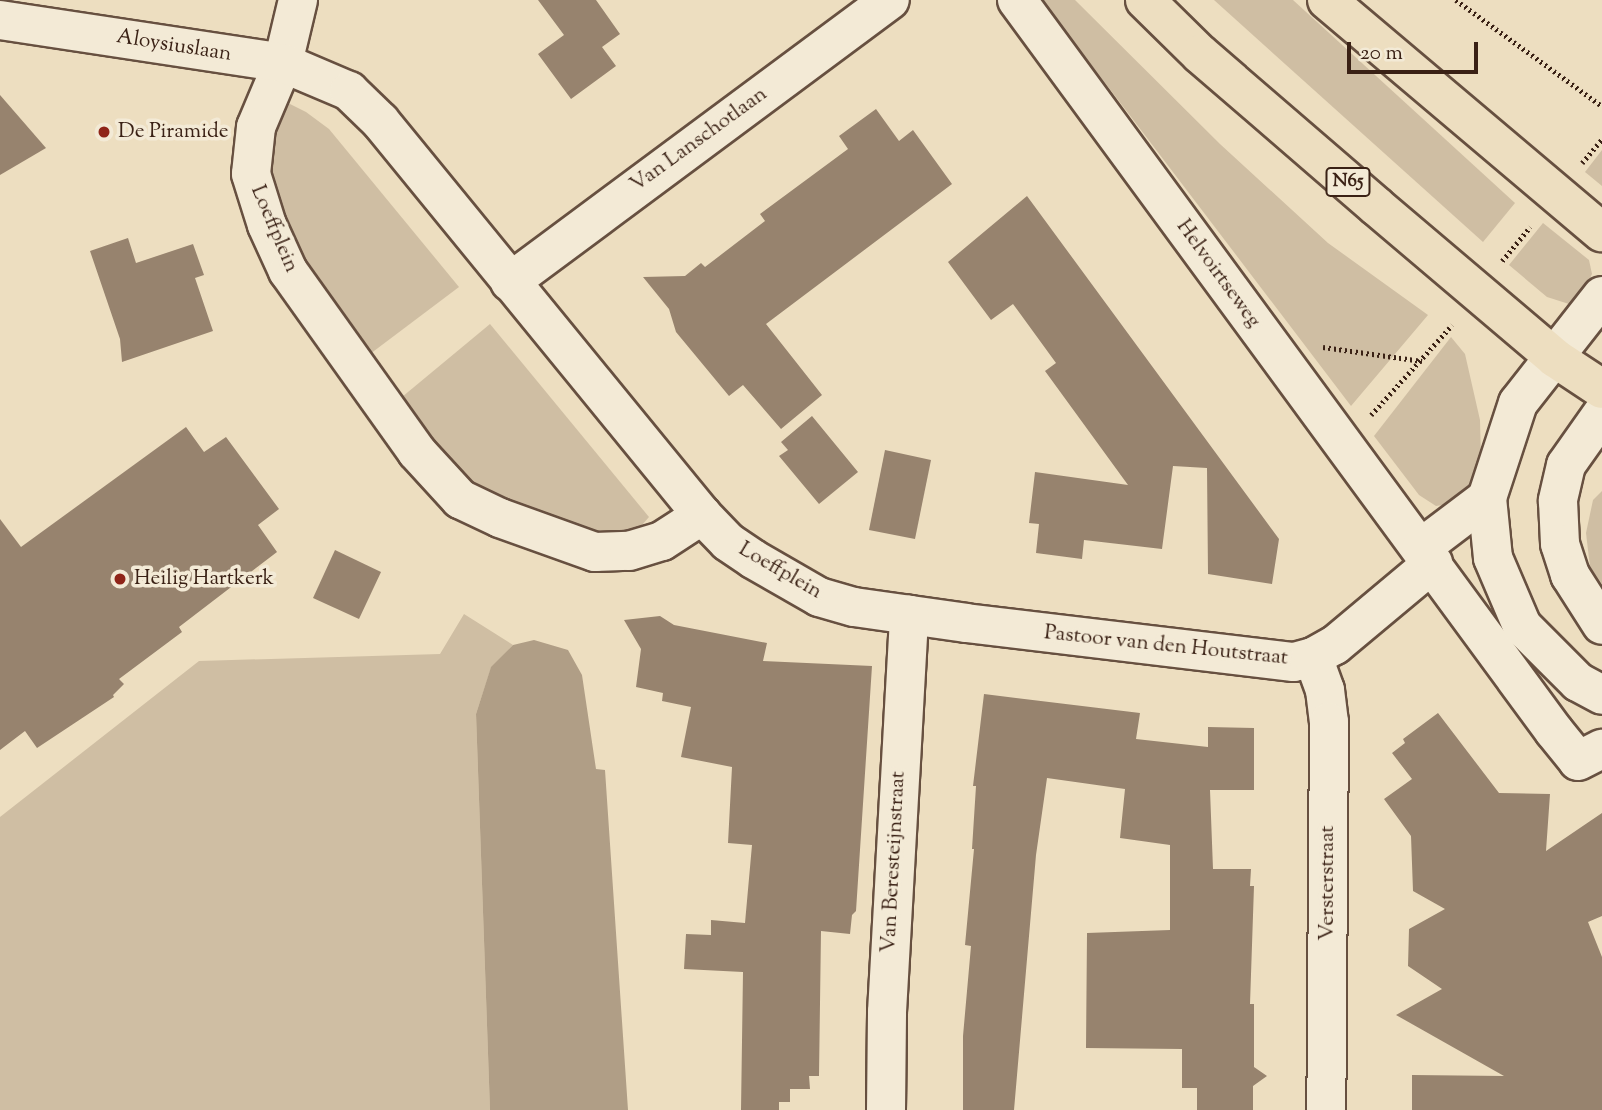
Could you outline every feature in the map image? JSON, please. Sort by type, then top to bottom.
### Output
[{"type":"main road","name":"N65","points":[[1145,0],[1200,54],[1555,358],[1602,389]]},
{"type":"main road","points":[[1327,0],[1602,232]]},
{"type":"street","points":[[283,63],[298,0]]},
{"type":"street","name":"Van Lanschotlaan","points":[[510,282],[890,0]]},
{"type":"street","name":"Helvoirtseweg","points":[[1017,0],[1578,761],[1602,749]]},
{"type":"street","name":"Aloysiuslaan","points":[[0,20],[283,63]]},
{"type":"street","name":"Loeffplein","points":[[702,515],[662,541],[629,551],[596,552],[500,518],[460,499],[418,452],[288,271],[267,225],[251,174],[256,127],[283,63],[331,81],[368,107],[702,515],[728,542],[800,587],[854,607],[909,615]]},
{"type":"street","points":[[1602,296],[1518,403],[1487,498],[1493,558],[1522,626],[1578,682],[1602,695]]},
{"type":"street","points":[[1602,414],[1566,465],[1558,501],[1560,544],[1570,575],[1602,625]]},
{"type":"street","points":[[1427,555],[1487,498]]},
{"type":"street","name":"Pastoor van den Houtstraat","points":[[909,615],[1294,662],[1313,657],[1335,645],[1427,555]]},
{"type":"street","name":"Van Beresteijnstraat","points":[[886,1110],[887,1012],[909,615]]},
{"type":"street","name":"Versterstraat","points":[[1313,657],[1325,690],[1329,722],[1326,1110]]},
{"type":"path","points":[[1456,0],[1602,106]]},
{"type":"path","points":[[1266,339],[1423,361]]},
{"type":"shaded area","points":[[1042,0],[1075,0],[1220,144],[1328,243],[1428,315],[1351,406]]},
{"type":"shaded area","points":[[1214,0],[1293,0],[1515,203],[1483,242]]},
{"type":"shaded area","points":[[282,100],[306,112],[329,129],[459,287],[370,354],[291,244],[266,159]]},
{"type":"shaded area","points":[[1602,150],[1602,186],[1585,172]]},
{"type":"shaded area","points":[[1543,223],[1589,260],[1592,274],[1584,291],[1569,304],[1547,297],[1509,265]]},
{"type":"shaded area","points":[[490,324],[649,517],[635,533],[606,538],[480,488],[450,462],[402,397]]},
{"type":"shaded area","points":[[1451,337],[1465,354],[1480,420],[1481,458],[1474,485],[1456,503],[1436,506],[1419,495],[1374,436]]},
{"type":"shaded area","points":[[1602,491],[1602,584],[1590,567],[1586,533],[1593,500]]},
{"type":"shaded area","points":[[464,614],[513,645],[491,668],[476,714],[490,1110],[0,1110],[0,817],[199,661],[440,654]]},
{"type":"shaded area","points":[[534,640],[568,650],[582,675],[596,769],[605,770],[628,1110],[490,1110],[476,714],[491,667],[513,645]]},
{"type":"building","points":[[538,0],[596,0],[620,34],[602,47],[616,66],[571,99],[538,54],[564,35]]},
{"type":"building","points":[[0,95],[46,148],[0,175]]},
{"type":"building","points":[[876,109],[899,141],[913,130],[952,184],[766,324],[822,395],[781,429],[743,385],[729,396],[676,332],[669,309],[643,277],[685,276],[701,263],[705,267],[765,221],[760,214],[848,149],[839,136]]},
{"type":"building","points":[[1027,196],[1279,539],[1272,584],[1208,574],[1207,468],[1173,466],[1162,549],[1084,540],[1082,559],[1036,553],[1039,524],[1029,523],[1035,472],[1128,485],[1045,371],[1056,363],[1013,304],[991,320],[948,262]]},
{"type":"building","points":[[128,238],[136,263],[193,244],[204,275],[195,278],[213,331],[122,362],[120,339],[90,251]]},
{"type":"building","points":[[812,416],[858,472],[819,504],[779,456],[788,450],[781,442]]},
{"type":"building","name":"Heilig Hartkerk","points":[[186,427],[204,452],[226,437],[279,509],[258,525],[277,552],[179,627],[182,632],[119,679],[124,684],[114,697],[37,748],[25,731],[0,750],[0,519],[21,547]]},
{"type":"building","points":[[885,450],[931,460],[915,539],[869,530]]},
{"type":"building","points":[[335,550],[381,572],[359,619],[313,598]]},
{"type":"building","points":[[660,616],[674,625],[767,643],[763,661],[872,666],[856,911],[852,915],[850,934],[821,931],[819,1076],[809,1076],[810,1089],[790,1089],[790,1102],[779,1102],[779,1110],[741,1110],[743,972],[684,969],[686,934],[711,935],[711,920],[745,923],[752,845],[728,843],[732,767],[681,757],[691,707],[662,701],[663,693],[636,687],[641,649],[624,620]]},
{"type":"building","points":[[984,694],[1140,713],[1136,739],[1208,747],[1208,727],[1254,728],[1254,790],[1210,790],[1213,869],[1251,869],[1250,886],[1254,886],[1250,1004],[1254,1004],[1254,1067],[1267,1076],[1253,1086],[1253,1110],[1197,1110],[1197,1088],[1182,1088],[1182,1049],[1086,1048],[1087,933],[1170,930],[1170,845],[1120,838],[1125,789],[1047,778],[1036,855],[1014,1110],[963,1110],[963,1036],[971,946],[965,945],[974,849],[976,786],[973,786]]},
{"type":"building","points":[[1438,713],[1499,793],[1550,794],[1546,851],[1602,813],[1602,916],[1588,922],[1602,957],[1602,1110],[1412,1110],[1412,1075],[1504,1076],[1396,1015],[1442,989],[1408,966],[1409,929],[1445,909],[1413,891],[1411,836],[1384,799],[1412,779],[1392,753],[1405,743],[1403,739]]},
{"type":"place","name":"De Piramide","points":[[104,132]]},
{"type":"place","name":"Heilig Hartkerk","points":[[120,579]]}]
